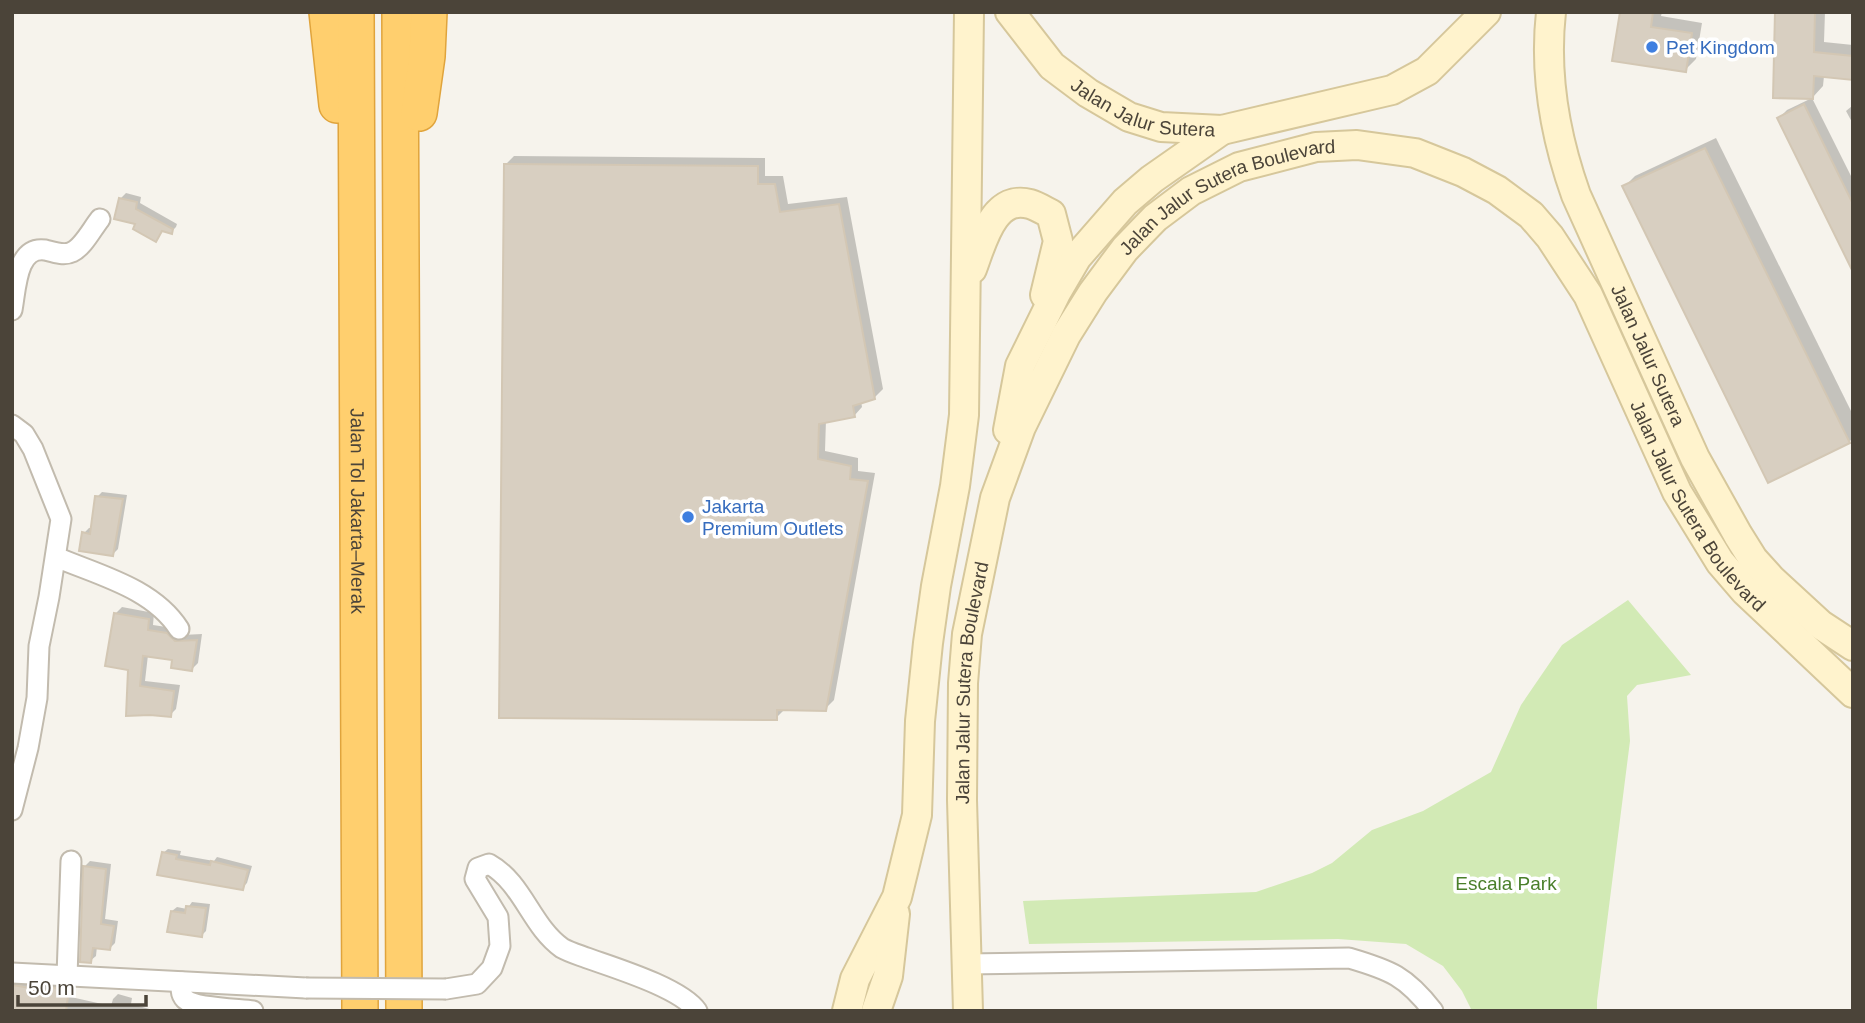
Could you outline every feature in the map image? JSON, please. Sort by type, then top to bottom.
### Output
[{"type":"highway","points":[[327,12],[357,261]]},
{"type":"highway","name":"Jalan Tol Jakarta–Merak","points":[[356,12],[360,462],[360,1011]]},
{"type":"highway","points":[[400,12],[404,1011]]},
{"type":"highway","points":[[402,226],[427,56],[429,12]]},
{"type":"main road","points":[[876,1011],[888,976],[897,897],[917,815],[920,721],[928,643],[955,486],[964,415],[969,12]]},
{"type":"main road","name":"Jalan Jalur Sutera","points":[[1010,12],[1052,66],[1088,93],[1129,117],[1161,127],[1222,130],[1392,90],[1427,71],[1486,12]]},
{"type":"main road","name":"Jalan Jalur Sutera","points":[[1551,12],[1549,70],[1553,109],[1564,162],[1576,195],[1696,458],[1753,558],[1776,584],[1821,625],[1853,646]]},
{"type":"main road","points":[[1020,366],[1056,293],[1077,257],[1099,229],[1152,179],[1222,130]]},
{"type":"main road","name":"Jalan Jalur Sutera Boulevard","points":[[968,1011],[962,800],[963,683],[967,634],[995,498],[1021,427],[1066,335],[1109,270],[1155,218],[1191,191],[1239,167],[1316,147],[1357,145],[1415,153],[1463,172],[1497,190],[1531,215],[1550,237],[1588,295],[1677,492],[1720,562],[1745,591],[1853,693]]},
{"type":"main road","points":[[966,320],[971,272],[991,219],[1008,206],[1029,203],[1051,214],[1058,241],[1048,287],[1020,366],[995,498]]},
{"type":"main road","points":[[846,1011],[855,979],[897,897]]},
{"type":"street","points":[[12,310],[19,273],[28,254],[36,249],[66,254],[73,251],[100,219]]},
{"type":"street","points":[[12,425],[29,440],[59,510],[60,529],[39,646],[35,710],[12,810]]},
{"type":"street","points":[[56,557],[137,590],[170,614],[179,629]]},
{"type":"street","points":[[67,976],[71,861]]},
{"type":"street","points":[[12,973],[306,988],[446,989],[477,984],[492,968],[500,946],[498,917],[475,879],[478,868],[489,864],[500,870],[526,902],[544,932],[564,949],[663,987],[691,1002],[697,1011]]},
{"type":"street","points":[[967,964],[1349,958],[1389,970],[1419,993],[1433,1011]]},
{"type":"street","points":[[182,982],[181,992],[185,1000],[194,1004],[253,1011]]},
{"type":"green space","name":"Escala Park","points":[[1628,600],[1691,675],[1637,685],[1627,696],[1630,741],[1597,1011],[1472,1011],[1462,991],[1443,966],[1406,944],[1338,939],[1029,944],[1023,901],[1256,892],[1312,873],[1332,863],[1372,830],[1423,811],[1491,772],[1521,705],[1562,645]]},
{"type":"building","name":"Pet Kingdom","points":[[1620,12],[1653,12],[1651,27],[1692,33],[1686,72],[1612,61]]},
{"type":"building","points":[[1775,12],[1815,12],[1814,52],[1853,56],[1853,80],[1814,76],[1813,99],[1773,98]]},
{"type":"building","points":[[1804,104],[1853,204],[1853,272],[1777,118]]},
{"type":"building","points":[[1705,148],[1850,443],[1768,483],[1622,186]]},
{"type":"building","points":[[504,164],[758,166],[758,184],[775,184],[780,212],[839,204],[875,399],[853,406],[855,417],[819,424],[818,459],[851,466],[850,479],[868,481],[826,711],[777,710],[777,720],[499,718]]},
{"type":"building","points":[[119,198],[137,202],[136,209],[173,229],[172,234],[162,231],[156,242],[133,229],[135,224],[114,219]]},
{"type":"building","points":[[95,496],[123,499],[113,556],[79,551],[82,532],[90,534]]},
{"type":"building","points":[[114,613],[149,619],[148,630],[167,633],[175,641],[197,640],[192,671],[171,668],[172,660],[143,656],[140,686],[174,691],[171,717],[126,716],[128,670],[105,666]]},
{"type":"building","points":[[162,852],[177,855],[176,859],[210,865],[211,861],[248,870],[243,890],[157,875]]},
{"type":"building","points":[[83,866],[106,869],[101,924],[114,926],[110,950],[93,948],[91,963],[80,962]]},
{"type":"building","points":[[186,906],[206,908],[202,937],[167,932],[171,911],[185,913]]},
{"type":"building","points":[[12,985],[50,991],[51,987],[69,990],[66,1011],[12,1011]]},
{"type":"place","name":"Pet Kingdom","points":[[1652,47]]},
{"type":"place","name":"Jakarta Premium Outlets","points":[[688,517]]}]
